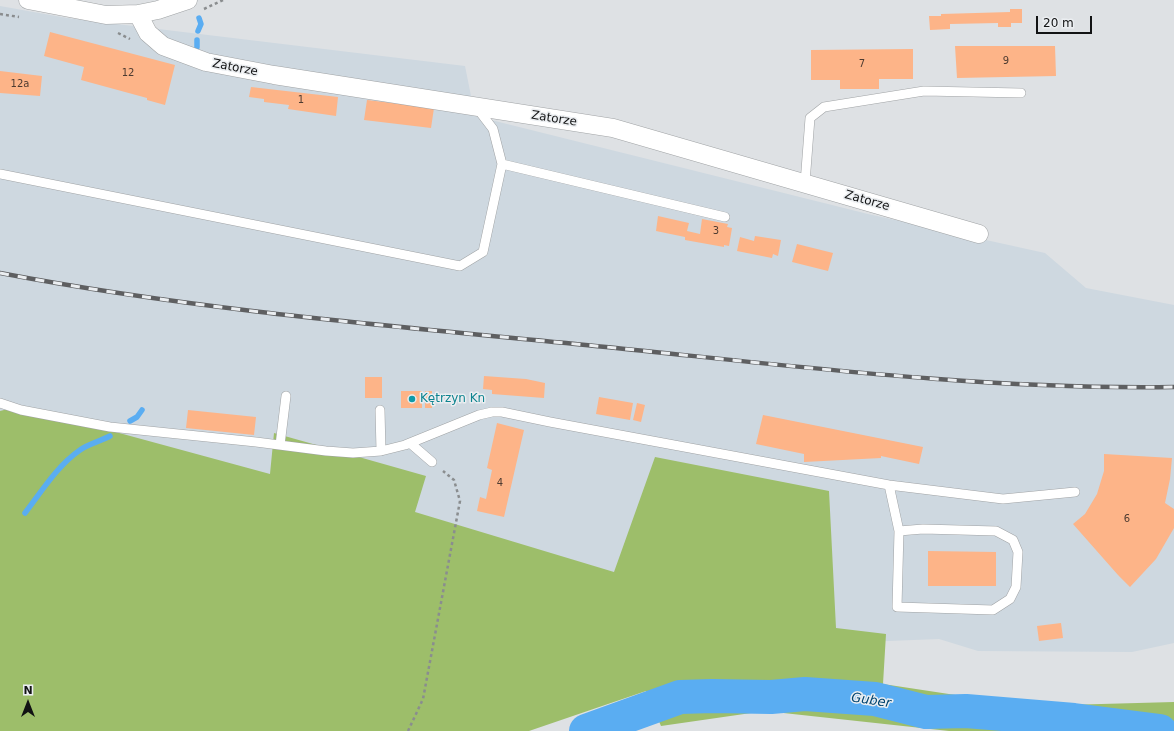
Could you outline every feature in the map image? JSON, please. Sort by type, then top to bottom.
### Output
[{"type":"street","points":[[28,0],[106,15],[138,14],[158,10],[188,0]]},
{"type":"street","name":"Zatorze","points":[[138,14],[148,33],[163,46],[206,62],[274,75],[613,128],[979,234]]},
{"type":"lane","points":[[805,183],[810,118],[824,107],[924,91],[1021,93]]},
{"type":"lane","points":[[0,174],[460,266],[483,252],[502,164],[493,129],[476,106]]},
{"type":"lane","points":[[502,164],[725,217]]},
{"type":"lane","points":[[280,445],[286,396]]},
{"type":"lane","points":[[0,403],[21,410],[110,427],[338,452],[381,451],[410,443],[479,415],[502,412],[889,485],[1003,500],[1075,492]]},
{"type":"lane","points":[[380,410],[381,451]]},
{"type":"lane","points":[[410,443],[432,462]]},
{"type":"lane","points":[[889,485],[899,531],[897,607],[994,610],[1010,599],[1016,587],[1018,552],[1013,540],[996,531],[923,529],[899,531]]},
{"type":"path","points":[[408,731],[423,699],[460,501],[454,480],[432,462]]},
{"type":"shaded area","points":[[0,6],[67,18],[465,66],[475,116],[868,214],[1045,253],[1086,288],[1174,305],[1174,643],[1132,652],[978,651],[939,639],[688,649],[0,419]]},
{"type":"green space","points":[[20,406],[270,474],[274,433],[426,476],[415,512],[614,572],[655,457],[829,491],[836,628],[886,634],[883,684],[1028,706],[1174,702],[1174,731],[949,731],[765,711],[661,726],[646,691],[529,731],[0,731],[0,411]]},
{"type":"building","points":[[1010,9],[1022,9],[1022,23],[1011,23],[1011,27],[998,27],[998,23],[950,24],[950,29],[930,30],[929,16],[941,16],[941,14],[1010,12]]},
{"type":"building","points":[[50,32],[175,65],[165,105],[147,100],[147,98],[81,80],[84,67],[44,56]]},
{"type":"building","points":[[955,46],[1055,46],[1056,76],[957,78]]},
{"type":"building","points":[[913,49],[913,79],[879,79],[879,89],[840,89],[840,80],[811,80],[811,50]]},
{"type":"building","points":[[0,71],[42,76],[40,96],[0,93]]},
{"type":"building","points":[[251,87],[338,97],[336,116],[288,109],[289,105],[264,102],[264,99],[249,97]]},
{"type":"building","points":[[367,100],[434,108],[431,128],[364,120]]},
{"type":"building","points":[[658,216],[689,223],[687,231],[700,234],[702,219],[728,224],[727,227],[732,228],[729,246],[724,245],[724,247],[685,240],[685,237],[656,231]]},
{"type":"building","points":[[755,236],[781,240],[778,256],[773,254],[772,258],[737,251],[740,237],[754,241]]},
{"type":"building","points":[[797,244],[833,253],[828,271],[792,262]]},
{"type":"building","points":[[484,376],[526,379],[545,383],[544,398],[492,394],[492,390],[483,389]]},
{"type":"building","points":[[365,377],[382,377],[382,398],[365,398]]},
{"type":"building","name":"Kętrzyn Kn","points":[[401,391],[422,391],[422,408],[401,408]]},
{"type":"building","name":"Kętrzyn Kn","points":[[425,391],[432,391],[432,408],[425,408]]},
{"type":"building","points":[[599,397],[633,403],[630,420],[596,414]]},
{"type":"building","points":[[637,403],[645,405],[641,422],[633,420]]},
{"type":"building","points":[[188,410],[256,417],[254,435],[186,428]]},
{"type":"building","points":[[763,415],[923,447],[919,464],[881,456],[881,458],[804,462],[804,454],[756,444]]},
{"type":"building","points":[[497,423],[524,430],[504,517],[477,511],[480,497],[486,499],[492,470],[487,468]]},
{"type":"building","points":[[1104,454],[1172,458],[1170,479],[1165,503],[1174,509],[1174,528],[1156,559],[1130,587],[1073,524],[1085,514],[1097,494],[1104,471]]},
{"type":"building","points":[[928,551],[996,552],[996,586],[928,586]]},
{"type":"building","points":[[1061,623],[1063,638],[1039,641],[1037,626]]},
{"type":"waterway","points":[[198,31],[201,24],[199,18]]},
{"type":"waterway","points":[[197,40],[197,47]]},
{"type":"waterway","points":[[130,421],[137,417],[142,410]]},
{"type":"waterway","points":[[25,513],[50,479],[72,456],[83,448],[110,436]]},
{"type":"waterway","name":"Guber","points":[[586,731],[680,697],[771,697],[805,694],[875,699],[926,712],[966,711],[1074,720],[1160,731]]},
{"type":"railway","points":[[0,273],[151,298],[302,317],[819,369],[961,381],[1032,385],[1174,387]]},
{"type":"place","name":"Kętrzyn Kn","points":[[412,399]]}]
